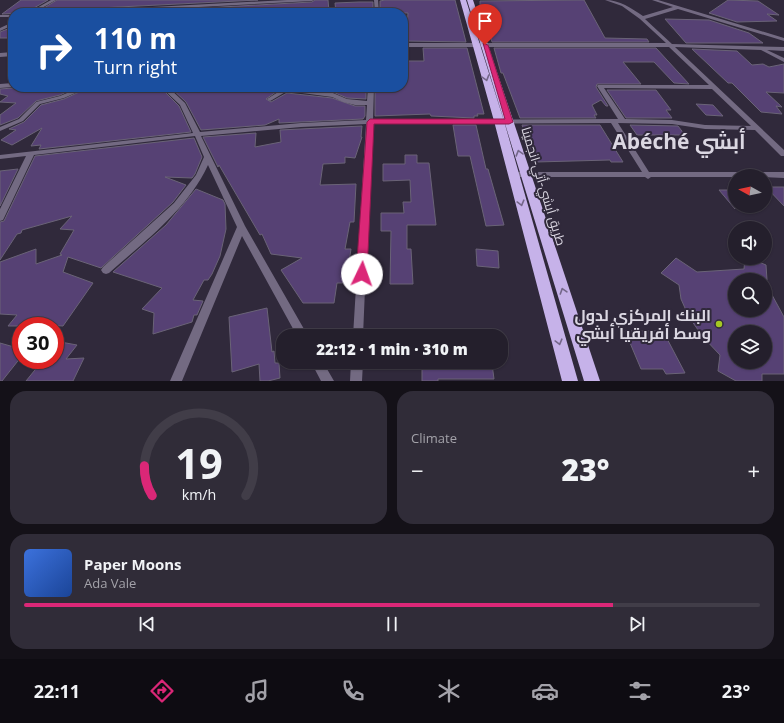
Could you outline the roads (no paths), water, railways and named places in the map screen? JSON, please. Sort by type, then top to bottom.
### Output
[{"type":"highway","points":[[463,0],[481,45]]},
{"type":"highway","name":"طريق أبشي-أتي-انجمينا","points":[[470,0],[481,45],[504,122],[525,174],[592,381]]},
{"type":"highway","points":[[504,122],[514,174],[570,381]]},
{"type":"street","points":[[39,8],[54,0]]},
{"type":"street","points":[[233,8],[241,0]]},
{"type":"street","points":[[141,8],[237,5],[312,0]]},
{"type":"street","points":[[606,0],[624,5],[642,18],[784,154]]},
{"type":"street","points":[[654,0],[784,40]]},
{"type":"street","points":[[165,7],[171,1]]},
{"type":"street","points":[[642,18],[676,8]]},
{"type":"street","points":[[408,45],[670,45],[784,49]]},
{"type":"street","points":[[760,49],[784,60]]},
{"type":"street","points":[[623,121],[600,86],[714,87]]},
{"type":"street","points":[[0,129],[21,120],[38,103],[62,97],[74,92]]},
{"type":"street","points":[[170,92],[183,104],[241,227],[299,329]]},
{"type":"street","points":[[270,98],[281,92]]},
{"type":"street","points":[[310,92],[333,95],[345,101],[355,103],[370,103]]},
{"type":"street","points":[[358,329],[371,92]]},
{"type":"street","points":[[613,121],[648,176]]},
{"type":"street","points":[[0,157],[198,134],[300,125],[370,122],[623,121],[672,122],[705,127],[756,128]]},
{"type":"street","points":[[0,218],[31,153]]},
{"type":"street","points":[[106,270],[177,205],[199,176],[208,156]]},
{"type":"street","points":[[514,174],[648,176],[784,175]]},
{"type":"street","points":[[176,381],[241,227]]},
{"type":"street","points":[[321,369],[328,381]]},
{"type":"street","points":[[356,381],[357,369]]},
{"type":"place","name":"البنك المركزي لدول وسط أفريقيا أبشي","points":[[719,324]]},
{"type":"district","name":"Abéché أبشي","points":[[679,141]]}]
